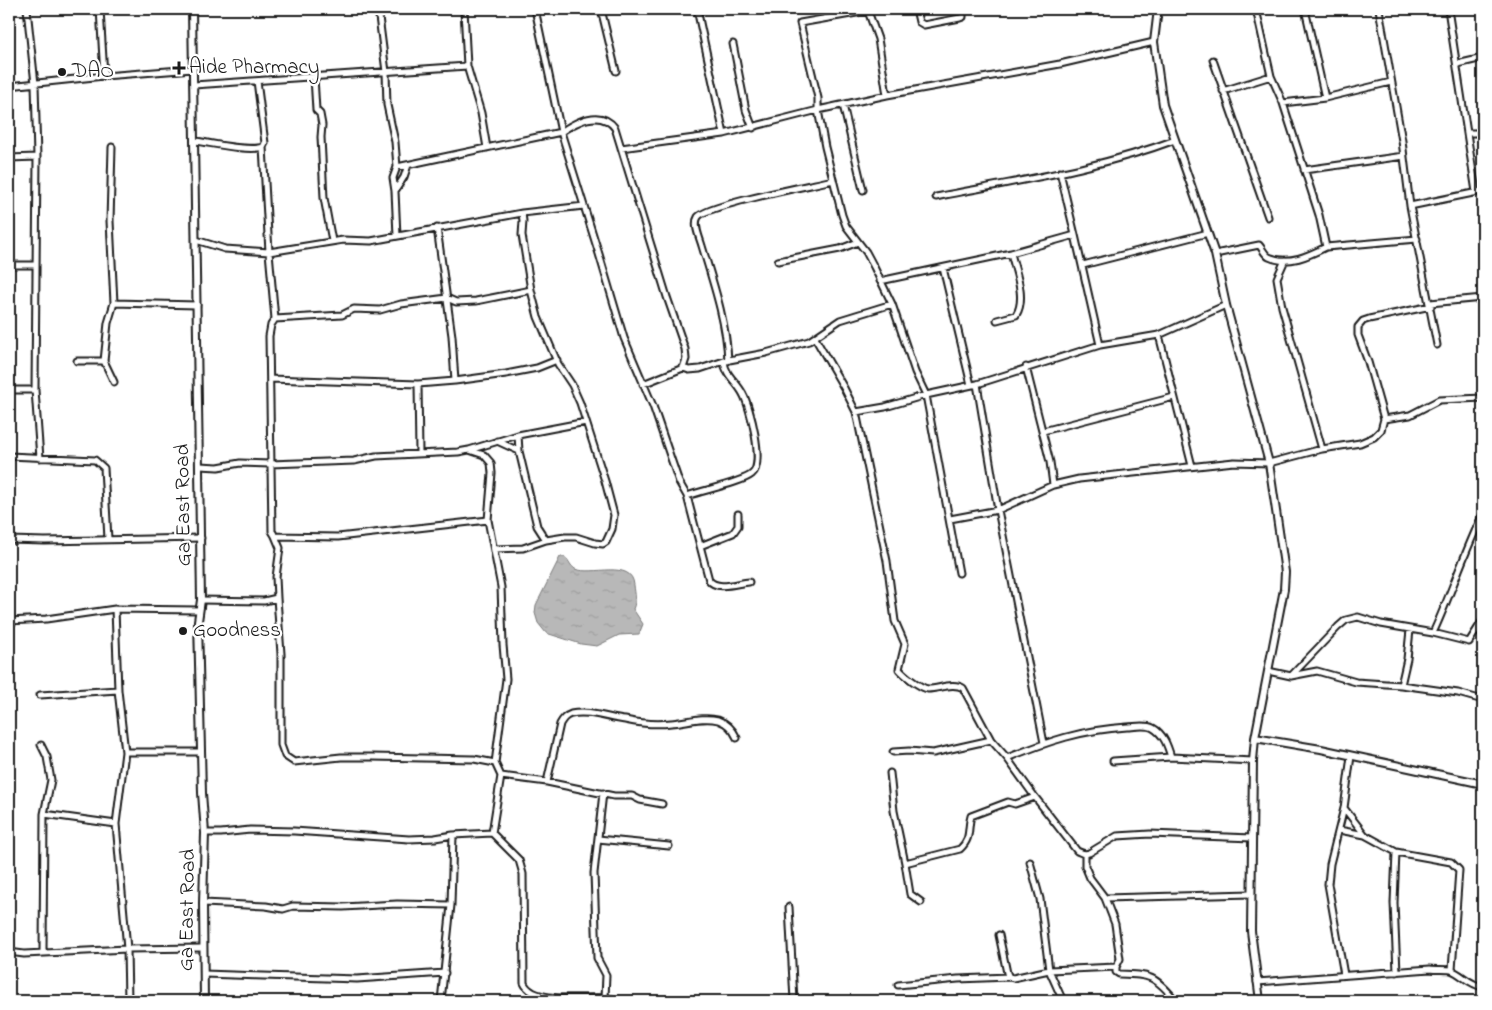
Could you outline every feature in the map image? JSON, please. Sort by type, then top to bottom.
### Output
[{"type":"street","points":[[27,9],[35,84],[37,157],[35,390],[40,458]]},
{"type":"street","points":[[100,9],[104,76]]},
{"type":"street","name":"Ga East Road","points":[[193,9],[201,538],[201,600],[198,621],[205,832],[202,903],[204,1001]]},
{"type":"street","points":[[378,9],[386,72],[387,105],[395,142],[397,167],[393,178],[396,191],[397,236]]},
{"type":"street","points":[[464,9],[467,66],[481,114],[487,148]]},
{"type":"street","points":[[535,9],[560,132],[599,254],[620,328],[642,384],[653,406],[679,482],[687,496],[708,580],[719,586],[749,582]]},
{"type":"street","points":[[600,9],[616,72]]},
{"type":"street","points":[[697,9],[724,134]]},
{"type":"street","points":[[916,9],[920,22],[924,25],[963,17],[963,9]]},
{"type":"street","points":[[1158,9],[1154,42],[1163,105],[1215,254],[1226,305],[1269,463],[1285,572],[1284,589],[1255,738],[1253,761],[1251,931],[1260,1001]]},
{"type":"street","points":[[1256,9],[1271,76],[1283,103],[1319,216],[1326,247]]},
{"type":"street","points":[[1306,9],[1326,98]]},
{"type":"street","points":[[1379,9],[1404,156],[1410,206],[1437,345]]},
{"type":"street","points":[[1448,9],[1476,192]]},
{"type":"street","points":[[887,95],[878,39],[868,12],[802,22],[800,25],[818,98],[824,147],[844,220],[866,252],[892,304],[915,372],[926,395],[959,573]]},
{"type":"street","points":[[621,148],[724,134],[887,95],[1060,64],[1154,42]]},
{"type":"street","points":[[733,44],[746,110],[753,128]]},
{"type":"street","points":[[1457,64],[1483,58]]},
{"type":"street","points":[[1213,60],[1268,217]]},
{"type":"street","points":[[194,85],[467,66]]},
{"type":"street","points":[[9,86],[194,69]]},
{"type":"street","points":[[1223,91],[1271,76]]},
{"type":"street","points":[[314,77],[316,110],[320,114],[322,125],[324,198],[332,241]]},
{"type":"street","points":[[257,81],[265,143],[269,252],[275,320],[271,325],[269,336],[270,464],[272,531],[280,548],[276,578],[281,654],[281,745],[284,756],[294,762],[342,757],[372,757],[474,759],[495,763]]},
{"type":"street","points":[[1283,103],[1326,98],[1391,82]]},
{"type":"street","points":[[843,105],[863,190]]},
{"type":"street","points":[[397,167],[560,132],[579,121],[604,118],[610,121],[615,128],[667,297],[686,349],[686,359],[682,368]]},
{"type":"street","points":[[1467,133],[1483,133]]},
{"type":"street","points":[[936,197],[1060,172],[1140,153],[1175,140]]},
{"type":"street","points":[[195,141],[259,149],[264,147]]},
{"type":"street","points":[[112,147],[110,221],[114,303],[108,322],[104,360],[114,382]]},
{"type":"street","points":[[1304,170],[1404,156]]},
{"type":"street","points":[[9,158],[37,157]]},
{"type":"street","points":[[396,191],[408,165]]},
{"type":"street","points":[[1060,172],[1100,345]]},
{"type":"street","points":[[687,496],[751,475],[756,469],[756,434],[753,419],[744,395],[726,372],[728,345],[710,272],[696,226],[699,216],[704,212],[726,205],[833,180]]},
{"type":"street","points":[[1410,206],[1483,191]]},
{"type":"street","points":[[196,240],[225,249],[269,252],[332,241],[371,241],[522,213],[584,206]]},
{"type":"street","points":[[494,549],[523,548],[546,540],[565,537],[576,537],[599,544],[606,542],[612,529],[613,508],[586,422],[572,385],[557,360],[538,317],[531,290],[522,235],[522,213]]},
{"type":"street","points":[[438,228],[455,381]]},
{"type":"street","points":[[1083,265],[1208,234]]},
{"type":"street","points":[[880,281],[1011,254],[1075,235]]},
{"type":"street","points":[[1215,254],[1259,245],[1268,256],[1284,260],[1305,257],[1326,247],[1417,239]]},
{"type":"street","points":[[778,261],[840,249],[858,242]]},
{"type":"street","points":[[997,320],[1016,315],[1019,310],[1020,296],[1011,254]]},
{"type":"street","points":[[1284,260],[1277,278],[1282,307],[1322,449]]},
{"type":"street","points":[[9,265],[35,265]]},
{"type":"street","points":[[943,268],[974,385],[1044,743]]},
{"type":"street","points":[[275,320],[342,315],[354,309],[380,310],[401,304],[447,298],[456,302],[476,301],[531,290]]},
{"type":"street","points":[[950,519],[998,510],[1053,485],[1079,479],[1234,462],[1269,463],[1322,449],[1360,443],[1374,437],[1381,430],[1384,419],[1368,362],[1358,335],[1358,327],[1363,321],[1430,305],[1483,298]]},
{"type":"street","points":[[114,303],[196,305]]},
{"type":"street","points":[[642,384],[682,368],[689,370],[700,369],[726,361],[766,353],[815,338],[840,320],[892,304]]},
{"type":"street","points":[[856,412],[885,407],[926,395],[974,385],[1100,345],[1159,335],[1226,305]]},
{"type":"street","points":[[1159,335],[1192,466]]},
{"type":"street","points":[[815,338],[856,412],[887,561],[895,621],[904,644],[899,669],[905,676],[926,689],[960,686],[991,740],[1007,758],[1077,851],[1085,854],[1117,836],[1150,834],[1252,838]]},
{"type":"street","points":[[77,361],[104,360]]},
{"type":"street","points":[[270,379],[418,384],[455,381],[537,368],[557,360]]},
{"type":"street","points":[[1026,367],[1043,431],[1053,485]]},
{"type":"street","points":[[418,384],[419,453]]},
{"type":"street","points":[[9,390],[35,390]]},
{"type":"street","points":[[1043,431],[1174,397]]},
{"type":"street","points":[[1384,419],[1410,415],[1439,400],[1483,398]]},
{"type":"street","points":[[200,466],[218,467],[240,463],[270,464],[354,461],[376,456],[470,450],[518,435],[586,422]]},
{"type":"street","points":[[518,435],[519,451],[537,526],[546,540]]},
{"type":"street","points":[[497,441],[519,451]]},
{"type":"street","points":[[470,450],[484,454],[491,463],[492,473],[488,520],[501,587],[502,645],[506,679],[495,763],[501,776],[492,833]]},
{"type":"street","points":[[9,456],[95,460],[104,468],[108,539]]},
{"type":"street","points":[[700,546],[733,534],[738,526],[738,514]]},
{"type":"street","points":[[1433,633],[1483,514]]},
{"type":"street","points":[[275,536],[338,537],[488,520]]},
{"type":"street","points":[[9,540],[201,538]]},
{"type":"street","points":[[201,600],[264,601],[277,598]]},
{"type":"street","points":[[9,621],[115,609],[199,610]]},
{"type":"street","points":[[115,609],[118,690],[126,752],[116,824],[127,949],[128,1001]]},
{"type":"street","points":[[1290,676],[1346,620],[1358,617],[1469,642],[1483,620]]},
{"type":"street","points":[[1401,685],[1407,659],[1410,630]]},
{"type":"street","points":[[1268,670],[1290,676],[1316,671],[1356,682],[1401,685],[1458,693],[1483,700]]},
{"type":"street","points":[[40,695],[118,690]]},
{"type":"street","points":[[547,782],[560,724],[564,717],[572,714],[598,714],[646,723],[716,720],[732,728],[738,738]]},
{"type":"street","points":[[1007,758],[1044,743],[1081,733],[1145,726],[1161,734],[1167,744],[1171,757]]},
{"type":"street","points":[[1255,738],[1321,749],[1483,784]]},
{"type":"street","points":[[894,752],[933,753],[991,740]]},
{"type":"street","points":[[41,745],[47,757],[51,780],[44,814],[43,952]]},
{"type":"street","points":[[126,752],[202,752]]},
{"type":"street","points":[[1344,974],[1328,884],[1330,864],[1344,808],[1351,756]]},
{"type":"street","points":[[1113,761],[1171,757],[1253,761]]},
{"type":"street","points":[[890,773],[894,811],[910,894],[921,902]]},
{"type":"street","points":[[501,776],[547,782],[622,797],[632,796],[640,800],[662,804]]},
{"type":"street","points":[[603,793],[594,873],[597,958],[606,975],[605,998]]},
{"type":"street","points":[[905,864],[960,849],[969,838],[971,816],[1008,802],[1015,804],[1035,797]]},
{"type":"street","points":[[1344,808],[1365,835]]},
{"type":"street","points":[[44,814],[116,824]]},
{"type":"street","points":[[1338,830],[1365,835],[1396,852],[1451,862],[1459,870],[1452,970]]},
{"type":"street","points":[[205,832],[294,831],[409,839],[492,833],[519,860],[523,874],[524,983],[527,989],[536,994],[577,999],[605,998],[622,1001]]},
{"type":"street","points":[[441,1001],[452,905],[453,835]]},
{"type":"street","points":[[598,839],[669,846]]},
{"type":"street","points":[[1396,852],[1394,903],[1397,972]]},
{"type":"street","points":[[1085,854],[1085,866],[1090,878],[1105,898],[1115,924],[1120,959],[1116,972],[1119,974],[1147,975],[1164,987],[1176,1001]]},
{"type":"street","points":[[1030,862],[1040,899],[1049,970],[1062,1001]]},
{"type":"street","points":[[1105,898],[1252,894]]},
{"type":"street","points":[[202,903],[266,906],[283,909],[294,906],[452,905]]},
{"type":"street","points":[[789,907],[794,1001]]},
{"type":"street","points":[[999,935],[1009,977]]},
{"type":"street","points":[[9,952],[24,954],[127,949],[202,948]]},
{"type":"street","points":[[898,985],[958,979],[1014,978],[1049,970],[1116,967]]},
{"type":"street","points":[[1257,982],[1430,969],[1452,970],[1466,981],[1483,987]]},
{"type":"street","points":[[204,974],[357,979],[445,974]]},
{"type":"water","points":[[560,557],[565,557],[575,569],[582,571],[619,570],[632,577],[635,597],[633,609],[643,624],[639,634],[619,635],[597,646],[581,644],[546,633],[538,623],[535,613],[536,605]]},
{"type":"place","name":"Aide Pharmacy","points":[[179,68]]},
{"type":"place","name":"DAO","points":[[62,72]]},
{"type":"place","name":"Goodness","points":[[183,631]]}]
